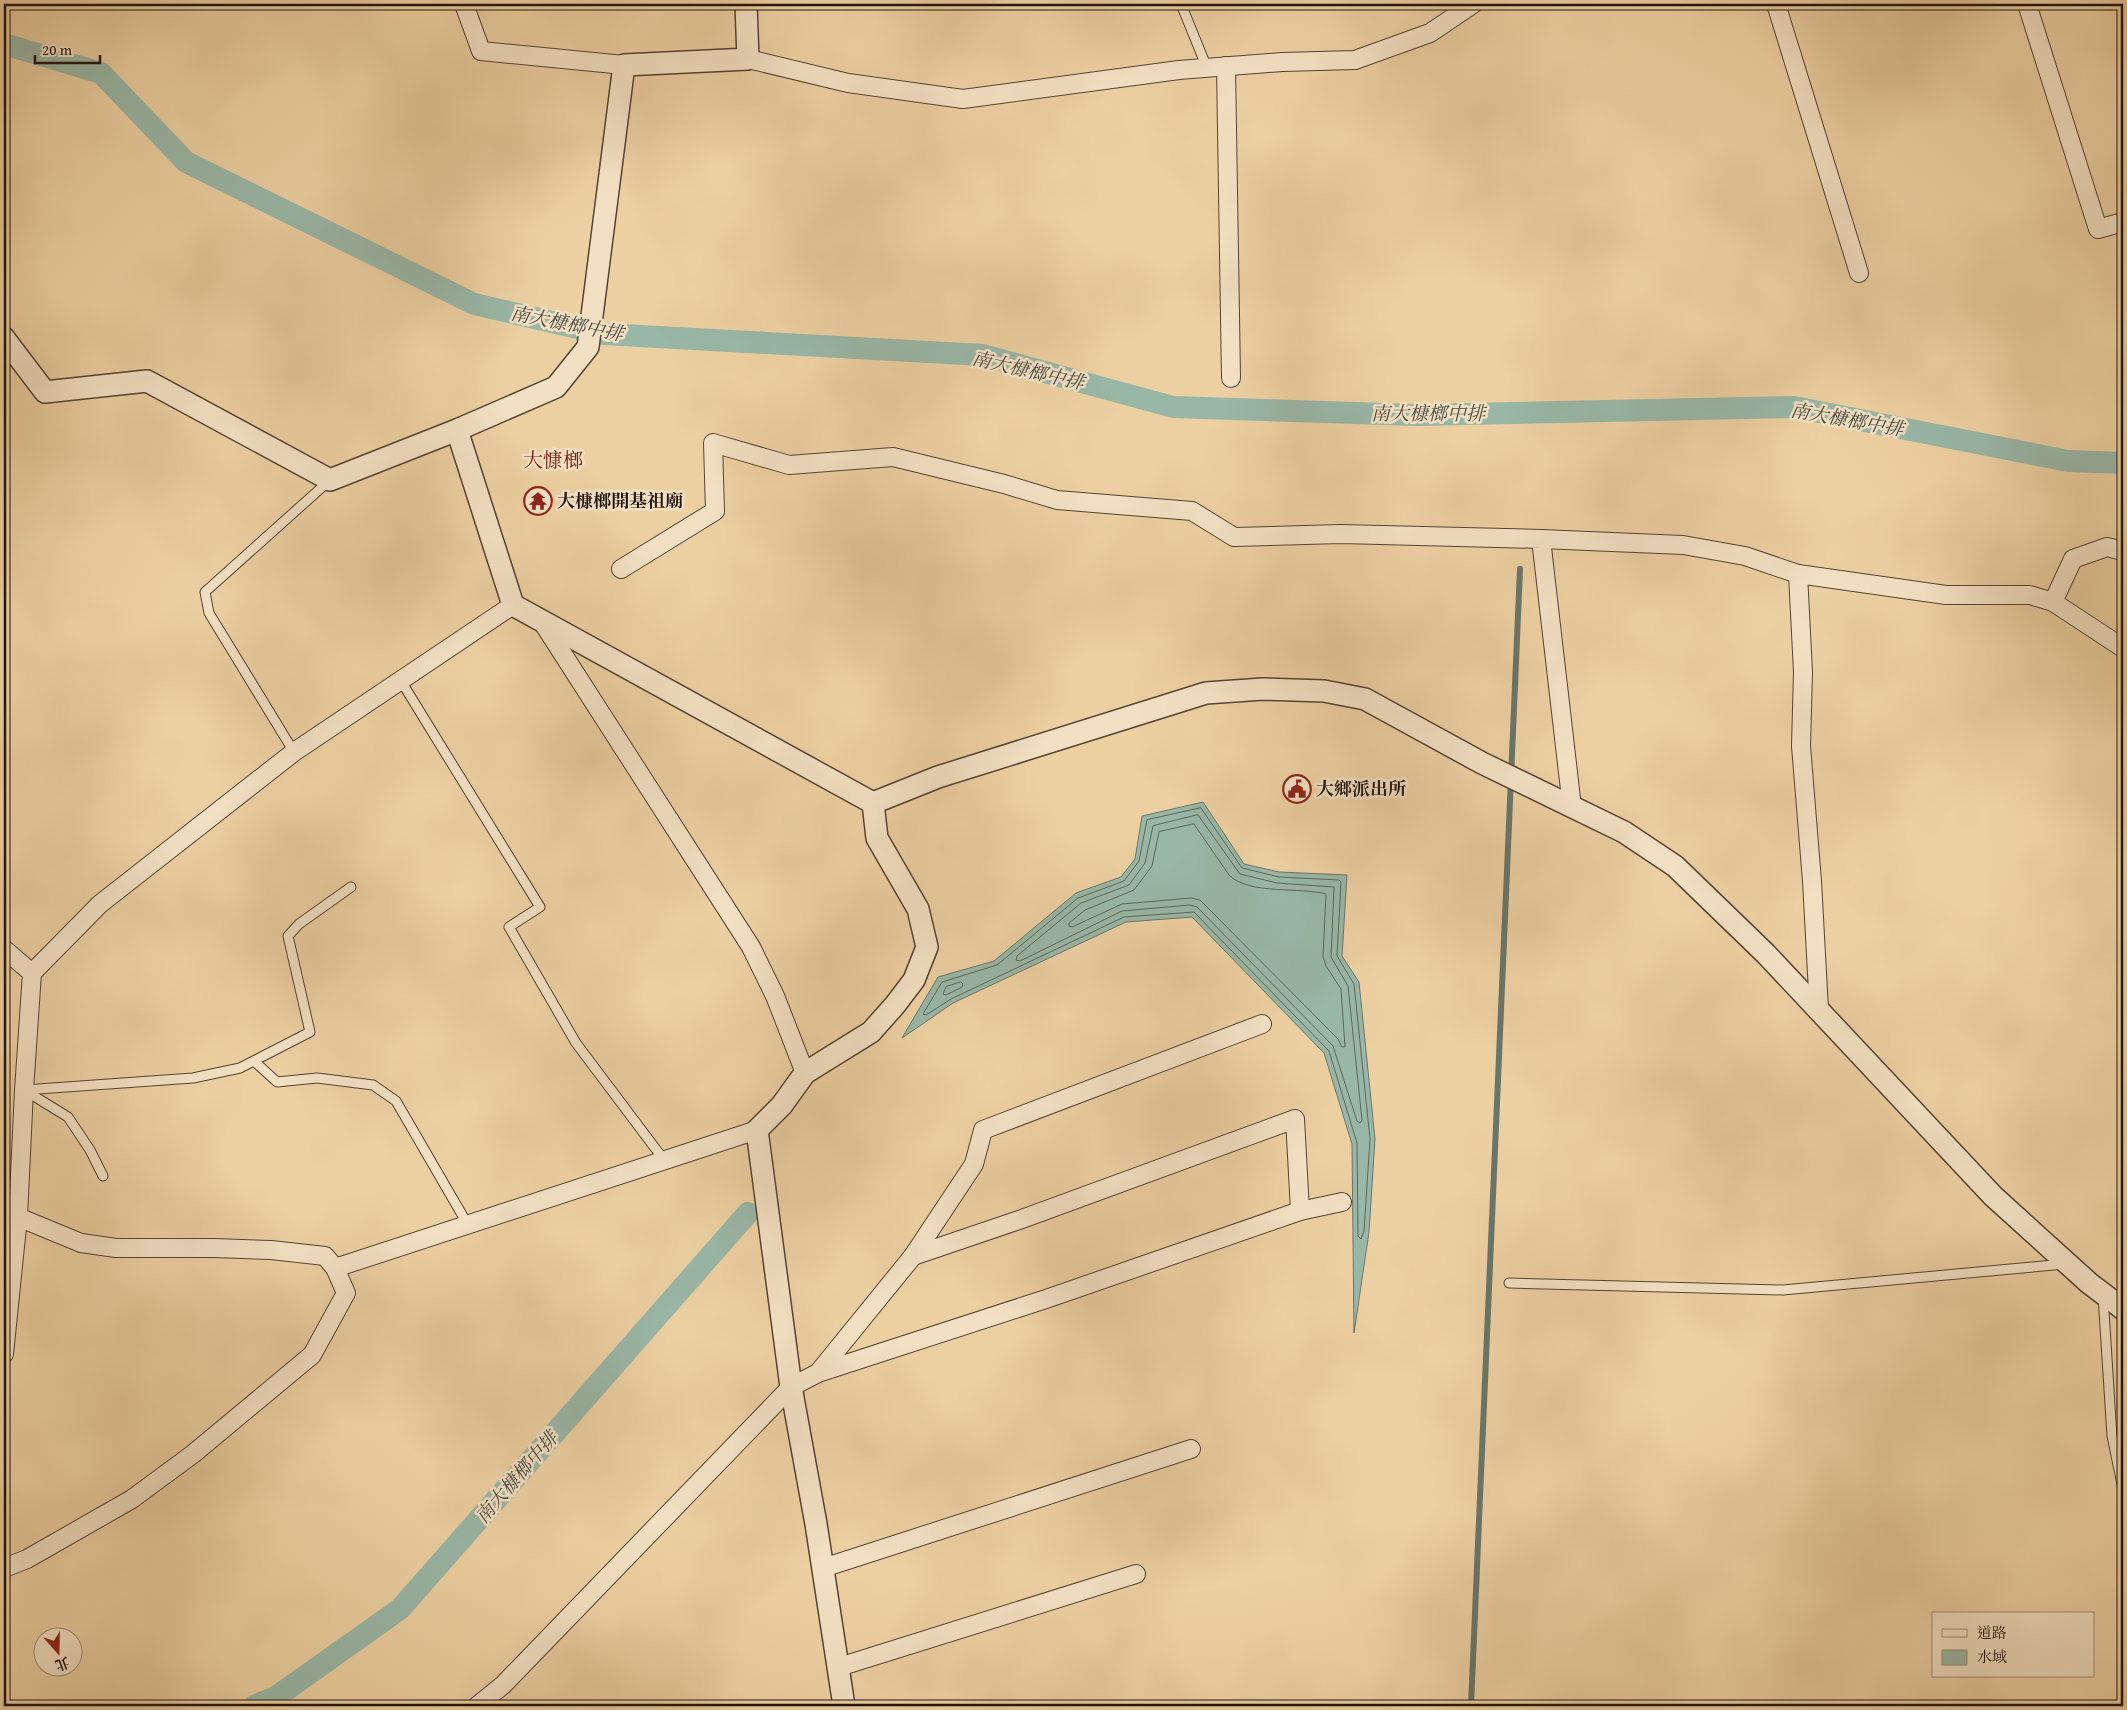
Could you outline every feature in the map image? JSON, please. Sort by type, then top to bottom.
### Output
[{"type":"street","points":[[464,4],[481,51],[624,65],[748,59],[848,84],[963,100],[1179,70],[1355,60],[1430,33],[1473,4]]},
{"type":"street","points":[[746,4],[748,59]]},
{"type":"street","points":[[1776,4],[1859,273]]},
{"type":"street","points":[[2027,4],[2098,229],[2123,222]]},
{"type":"street","points":[[4,338],[45,392],[147,381],[330,480],[457,430],[556,387],[588,347],[624,65]]},
{"type":"street","points":[[1226,66],[1231,378]]},
{"type":"street","points":[[457,430],[513,605],[873,803]]},
{"type":"street","points":[[622,569],[715,512],[713,443],[789,465],[893,457],[1004,484],[1057,500],[1192,511],[1234,537],[1341,534],[1683,545],[1745,556],[1798,574],[1946,594],[2030,595],[2053,602],[2123,648]]},
{"type":"street","points":[[1541,539],[1572,807]]},
{"type":"street","points":[[2053,602],[2073,559],[2107,547],[2123,551]]},
{"type":"street","points":[[1798,574],[1803,672],[1801,746],[1812,881],[1819,1010]]},
{"type":"street","points":[[4,1354],[11,1213],[24,1090],[32,973],[100,904],[294,752],[513,605]]},
{"type":"street","points":[[541,620],[751,947],[775,996],[805,1074]]},
{"type":"street","points":[[873,803],[938,777],[1206,693],[1263,689],[1324,692],[1365,699],[1482,763],[1624,832],[1676,866],[1766,954],[1993,1196],[2068,1264],[2123,1309]]},
{"type":"street","points":[[335,1268],[757,1130],[782,1106],[805,1074],[871,1032],[914,980],[927,948],[918,909],[877,838],[873,803]]},
{"type":"street","points":[[4,949],[32,973]]},
{"type":"street","points":[[818,1373],[913,1256],[974,1164],[983,1130],[1262,1024]]},
{"type":"street","points":[[913,1256],[1019,1220],[1296,1119],[1300,1211]]},
{"type":"street","points":[[757,1130],[791,1387],[823,1568],[844,1706]]},
{"type":"street","points":[[477,1706],[503,1685],[791,1387],[818,1373],[1046,1299],[1300,1211],[1342,1202]]},
{"type":"street","points":[[4,1568],[27,1559],[132,1499],[193,1454],[312,1355],[346,1293],[335,1268],[325,1256],[271,1250],[116,1248],[81,1243],[11,1213]]},
{"type":"street","points":[[823,1568],[1191,1449]]},
{"type":"street","points":[[839,1667],[1136,1574]]},
{"type":"lane","points":[[1182,4],[1208,68]]},
{"type":"lane","points":[[294,752],[209,613],[205,592],[330,480]]},
{"type":"lane","points":[[400,680],[540,907],[509,927],[576,1043],[664,1160]]},
{"type":"lane","points":[[24,1090],[193,1078],[240,1068],[310,1032],[288,936],[299,924],[351,887]]},
{"type":"lane","points":[[254,1061],[277,1082],[317,1078],[373,1085],[396,1101],[468,1225]]},
{"type":"lane","points":[[24,1090],[68,1117],[90,1150],[103,1176]]},
{"type":"lane","points":[[1509,1284],[1783,1290],[2068,1264]]},
{"type":"lane","points":[[2102,1293],[2112,1436],[2123,1488]]},
{"type":"water","points":[[1203,802],[1244,864],[1279,872],[1347,875],[1342,956],[1359,982],[1375,1139],[1369,1232],[1354,1333],[1352,1144],[1324,1053],[1192,917],[1126,922],[953,1003],[902,1038],[938,977],[994,961],[1076,893],[1121,877],[1135,859],[1142,816]]},
{"type":"waterway","name":"南大槺榔中排","points":[[4,44],[101,73],[186,162],[474,304],[604,334],[983,355],[1173,407],[1417,415],[1794,407],[2068,461],[2123,463]]},
{"type":"waterway","points":[[1471,1706],[1520,569]]},
{"type":"waterway","name":"南大槺榔中排","points":[[254,1706],[276,1697],[400,1609],[748,1213]]},
{"type":"place","name":"大槺榔開基祖廟","points":[[538,501]]},
{"type":"place","name":"大鄉派出所","points":[[1297,789]]},
{"type":"district","name":"大慷榔","points":[[553,460]]}]
